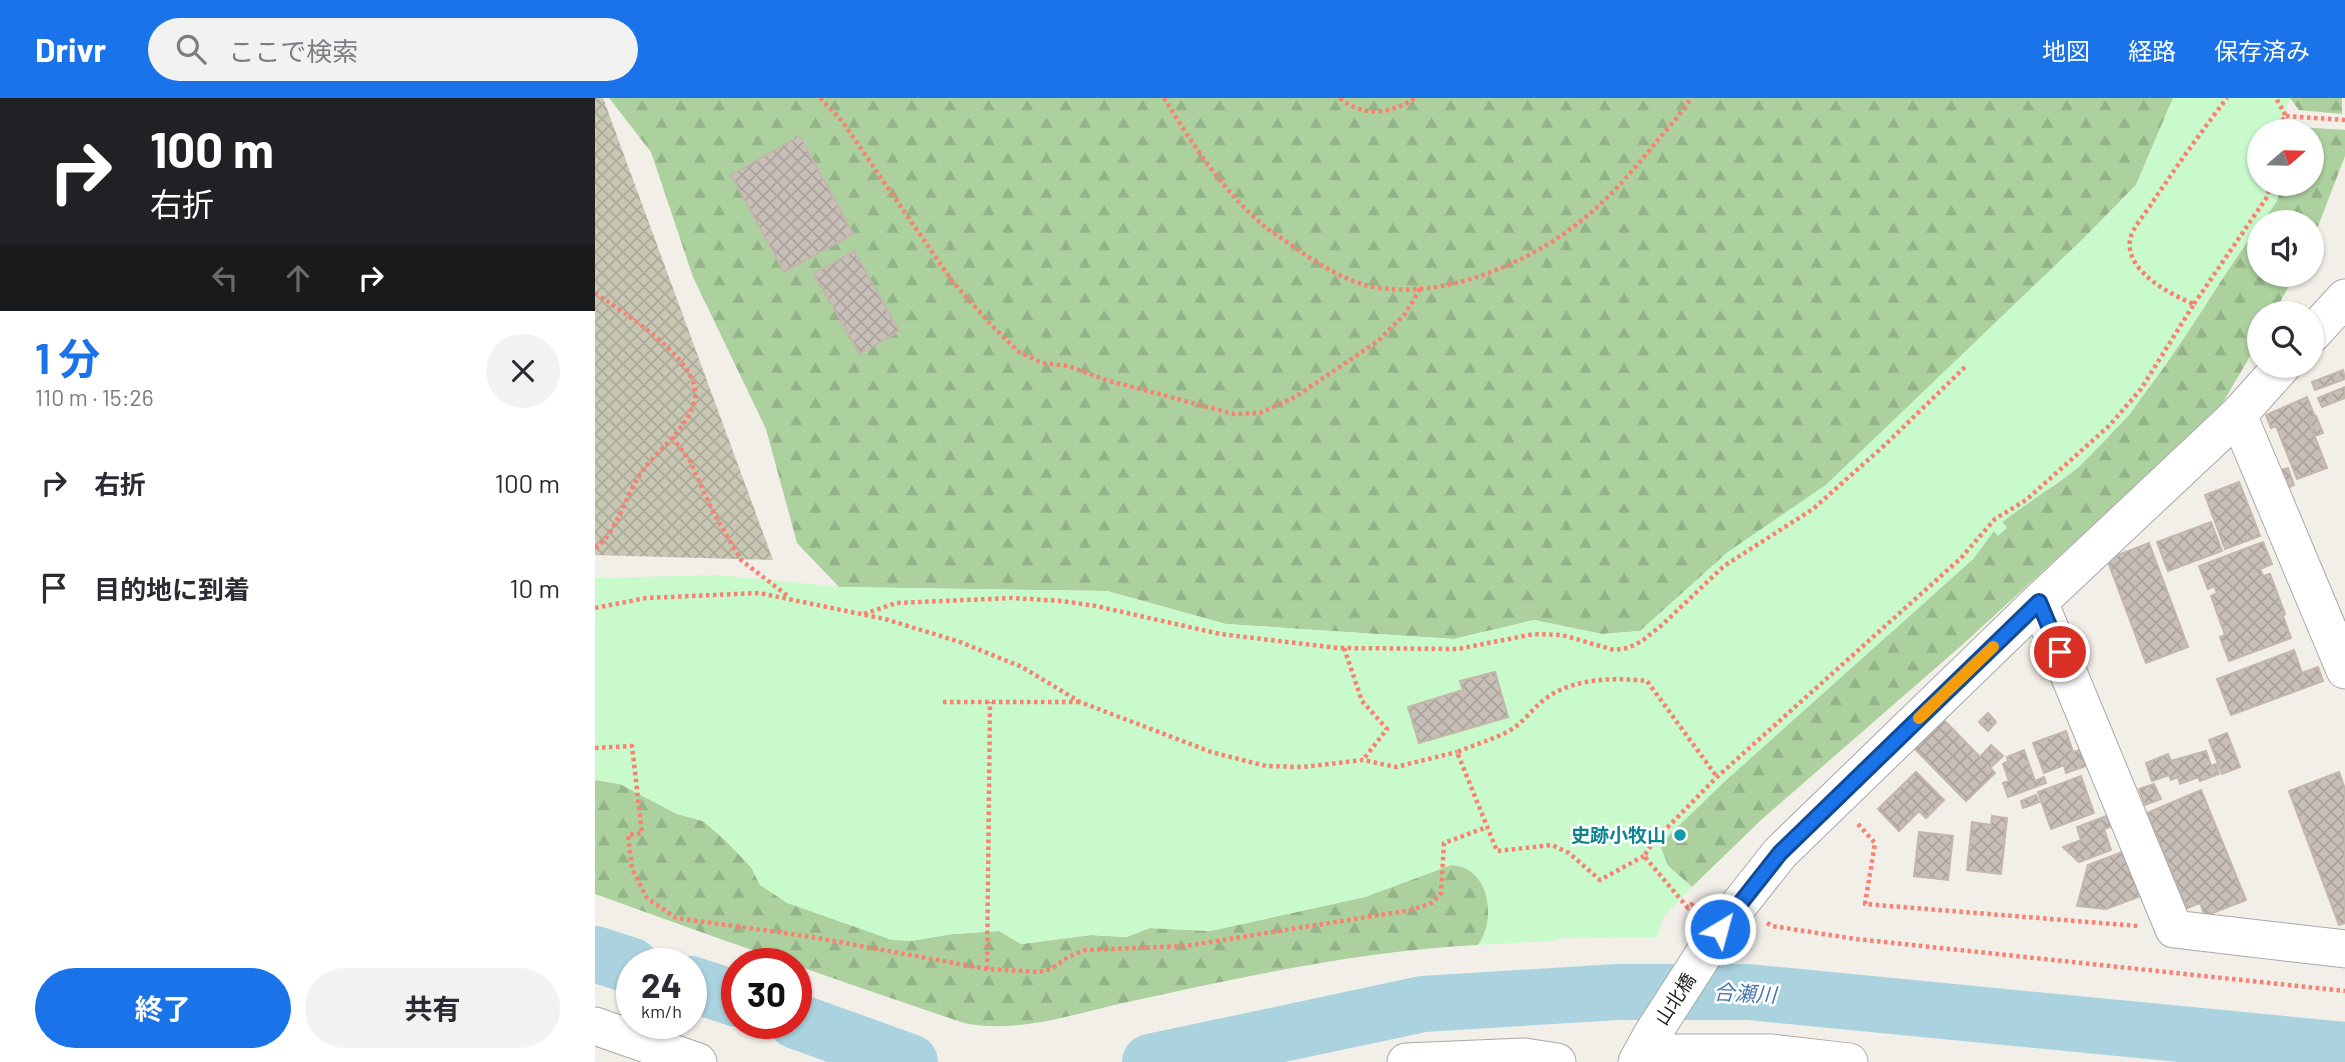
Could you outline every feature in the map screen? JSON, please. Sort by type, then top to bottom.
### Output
[{"type":"street","points":[[2324,321],[2345,298]]},
{"type":"street","name":"山北橋","points":[[1644,1050],[1720,929],[1780,853],[2039,602],[2238,415],[2271,378]]},
{"type":"street","points":[[2238,415],[2345,670]]},
{"type":"street","points":[[2039,602],[2174,929],[2345,949]]},
{"type":"street","points":[[612,1041],[698,1062]]},
{"type":"street","points":[[1644,1050],[1771,1053],[1849,1062]]},
{"type":"street","points":[[1409,1062],[1524,1057],[1557,1062]]},
{"type":"path","points":[[820,98],[842,121],[952,281],[1019,352],[1042,363],[1069,366],[1106,380],[1234,414],[1260,413],[1295,397],[1378,341],[1405,314],[1420,289]]},
{"type":"path","points":[[1164,98],[1191,142],[1221,179],[1268,228],[1322,266],[1364,285],[1401,290],[1444,286],[1514,262],[1569,230],[1609,197],[1691,98]]},
{"type":"path","points":[[1340,98],[1376,113],[1392,110],[1415,98]]},
{"type":"path","points":[[2194,304],[2175,296],[2140,270],[2131,255],[2130,239],[2183,159],[2228,98]]},
{"type":"path","points":[[2276,98],[2286,116]]},
{"type":"path","points":[[2286,116],[2345,120]]},
{"type":"path","points":[[1457,752],[1497,851],[1552,845],[1569,853],[1600,880],[1644,856],[1655,840],[1717,777],[1961,558],[1995,519],[2026,500],[2109,426],[2141,389],[2194,304],[2267,196]]},
{"type":"path","points":[[595,293],[647,328],[685,367],[694,384],[695,401],[682,426],[641,473],[609,531],[595,548]]},
{"type":"path","points":[[864,614],[896,603],[1012,598],[1096,606],[1220,634],[1344,648],[1458,649],[1534,634],[1562,635],[1614,650],[1629,648],[1662,625],[1724,566],[1813,509],[1886,444],[1967,365]]},
{"type":"path","points":[[672,437],[690,461],[713,512],[741,559],[792,600]]},
{"type":"path","points":[[595,608],[646,598],[759,593],[864,614],[960,642],[1022,667],[1080,702],[1211,752],[1266,766],[1303,767],[1363,760],[1396,767],[1457,752],[1508,731],[1525,720],[1541,702],[1559,691],[1584,682],[1647,681],[1717,777]]},
{"type":"path","points":[[1344,648],[1362,701],[1387,729],[1363,760]]},
{"type":"path","points":[[943,702],[1080,702]]},
{"type":"path","points":[[987,969],[990,702]]},
{"type":"path","points":[[595,748],[632,746],[642,833],[628,835],[632,869],[646,898],[676,918],[806,936],[987,969],[1039,972],[1051,969],[1068,957],[1085,950],[1185,946],[1411,910],[1437,900],[1441,893],[1444,843],[1487,827]]},
{"type":"path","points":[[1852,817],[1875,843],[1864,904],[2174,929]]},
{"type":"path","points":[[1644,856],[1688,908],[1697,900]]},
{"type":"path","points":[[1762,918],[1772,926],[1856,939],[2345,991]]},
{"type":"shaded area","points":[[595,98],[603,98],[773,560],[595,555]]},
{"type":"green space","points":[[609,98],[2173,98],[2136,185],[2084,238],[1826,485],[1728,552],[1640,631],[1602,634],[1534,620],[1454,639],[1226,624],[1107,591],[839,587],[797,543],[766,429],[693,277],[651,152]]},
{"type":"green space","points":[[2173,98],[2290,98],[2283,119],[2247,119],[2247,196],[2278,196],[2277,201],[2271,210],[2247,210],[2247,240],[2130,414],[2079,467],[2002,522],[2007,528],[1998,536],[1994,531],[1973,559],[1726,780],[1668,836],[1661,847],[1668,866],[1692,887],[1664,916],[1657,937],[1563,938],[1478,945],[1488,922],[1482,884],[1474,874],[1451,865],[1365,897],[1210,931],[1150,928],[1126,937],[1091,935],[1021,944],[999,931],[953,934],[910,941],[892,940],[787,903],[760,885],[751,867],[703,821],[677,814],[620,784],[595,780],[595,578],[718,575],[839,587],[1107,591],[1226,624],[1453,639],[1534,620],[1602,634],[1640,631],[1728,552],[1826,485],[2136,185]]},
{"type":"green space","points":[[2290,98],[2342,98],[2342,114],[2299,110]]},
{"type":"green space","points":[[2324,129],[2345,130],[2345,156],[2324,211],[2271,210],[2278,196],[2324,196]]},
{"type":"green space","points":[[2247,243],[2247,287],[2288,287],[2281,301],[2247,301],[2247,361],[2222,404],[1962,645],[1761,820],[1692,887],[1668,866],[1660,847],[1668,836],[1726,780],[1973,559],[1994,530],[2007,527],[2002,522],[2071,473],[2107,438],[2154,381]]},
{"type":"green space","points":[[595,780],[620,784],[677,814],[703,821],[751,867],[760,885],[910,941],[953,934],[999,931],[1021,944],[1091,935],[1126,937],[1150,928],[1210,931],[1365,897],[1451,865],[1474,874],[1482,884],[1488,922],[1478,945],[1393,952],[1306,965],[1051,1020],[986,1026],[964,1023],[812,971],[812,948],[746,948],[595,894]]},
{"type":"building","points":[[800,136],[853,234],[784,272],[731,175]]},
{"type":"building","points":[[854,251],[899,331],[860,354],[814,274]]},
{"type":"building","points":[[2343,370],[2345,379],[2315,390],[2312,382]]},
{"type":"building","points":[[2345,387],[2345,398],[2322,407],[2318,398]]},
{"type":"building","points":[[2307,397],[2315,417],[2308,419],[2327,468],[2297,479],[2276,426],[2271,428],[2266,415]]},
{"type":"building","points":[[2316,416],[2323,433],[2315,436],[2308,419]]},
{"type":"building","points":[[2288,468],[2294,485],[2285,489],[2278,471]]},
{"type":"building","points":[[2239,482],[2260,536],[2225,549],[2205,495]]},
{"type":"building","points":[[2211,522],[2222,551],[2168,571],[2157,542]]},
{"type":"building","points":[[2263,542],[2272,564],[2260,569],[2263,576],[2270,574],[2291,638],[2229,661],[2220,637],[2225,635],[2211,596],[2217,593],[2214,586],[2208,589],[2199,566]]},
{"type":"building","points":[[2149,543],[2188,647],[2146,663],[2107,559]]},
{"type":"building","points":[[2294,650],[2302,673],[2318,667],[2323,681],[2231,715],[2217,679]]},
{"type":"building","points":[[1495,672],[1508,717],[1419,743],[1408,707],[1463,690],[1460,681]]},
{"type":"building","points":[[1988,713],[1996,722],[1988,731],[1979,722]]},
{"type":"building","points":[[1942,718],[1980,757],[1991,745],[2003,756],[1990,768],[1995,773],[1966,801],[1913,747]]},
{"type":"building","points":[[2066,731],[2073,752],[2080,750],[2086,766],[2066,773],[2064,765],[2044,773],[2033,743]]},
{"type":"building","points":[[2227,733],[2240,767],[2222,774],[2209,740]]},
{"type":"building","points":[[2024,750],[2035,781],[2044,777],[2046,783],[2008,797],[2003,783],[2009,781],[2003,764],[2008,761],[2007,757]]},
{"type":"building","points":[[2206,751],[2211,766],[2216,764],[2219,774],[2200,781],[2198,777],[2180,784],[2178,777],[2171,780],[2169,775],[2152,781],[2146,763],[2168,754],[2171,761]]},
{"type":"building","points":[[1916,772],[1944,800],[1926,818],[1919,811],[1899,831],[1878,809]]},
{"type":"building","points":[[2339,772],[2345,789],[2345,923],[2339,925],[2289,791]]},
{"type":"building","points":[[2081,776],[2094,813],[2051,829],[2038,792]]},
{"type":"building","points":[[2154,784],[2161,799],[2145,805],[2139,789]]},
{"type":"building","points":[[2201,790],[2246,900],[2205,916],[2200,903],[2187,908],[2147,813]]},
{"type":"building","points":[[2036,795],[2039,802],[2023,808],[2021,801]]},
{"type":"building","points":[[2109,815],[2113,826],[2104,829],[2111,850],[2079,862],[2063,847],[2081,840],[2077,827]]},
{"type":"building","points":[[1992,816],[2007,818],[2001,874],[1967,870],[1972,822],[1991,825]]},
{"type":"building","points":[[1919,832],[1953,836],[1948,880],[1914,876]]},
{"type":"building","points":[[2125,851],[2141,896],[2106,909],[2077,906],[2088,865]]},
{"type":"waterway","name":"合瀬川","points":[[595,954],[616,961]]},
{"type":"waterway","name":"合瀬川","points":[[707,989],[721,994]]},
{"type":"waterway","name":"合瀬川","points":[[1150,1062],[1423,1004],[1618,992],[1748,992],[2345,1050]]},
{"type":"waterway","name":"合瀬川","points":[[812,1027],[910,1062]]},
{"type":"waterway","points":[[2226,1037],[2226,1062]]},
{"type":"slow traffic","points":[[1919,718],[1993,647]]},
{"type":"place","name":"史跡小牧山","points":[[1680,835]]},
{"type":"route","points":[[1720,929],[1780,853],[2039,602],[2060,652]]}]
